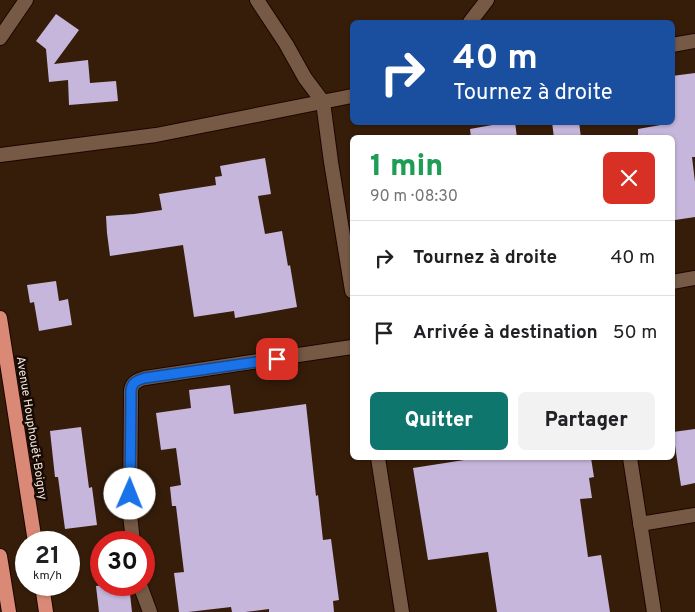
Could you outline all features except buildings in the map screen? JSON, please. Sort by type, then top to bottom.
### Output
[{"type":"highway","name":"Avenue Houphouët-Boigny","points":[[0,318],[33,531]]},
{"type":"highway","points":[[0,556],[9,612]]},
{"type":"highway","points":[[44,596],[46,612]]},
{"type":"street","points":[[0,38],[26,0]]},
{"type":"street","points":[[257,0],[286,44],[305,78],[323,102],[350,278]]},
{"type":"street","points":[[472,20],[487,0]]},
{"type":"street","points":[[675,44],[695,41]]},
{"type":"street","points":[[0,155],[156,135],[350,96]]},
{"type":"street","points":[[675,281],[695,278]]},
{"type":"street","points":[[132,531],[130,514],[130,390],[134,383],[145,378],[350,347]]},
{"type":"street","points":[[378,460],[402,612]]},
{"type":"street","points":[[630,460],[654,612]]},
{"type":"street","points":[[640,524],[695,515]]},
{"type":"street","points":[[144,596],[150,612]]},
{"type":"route","points":[[130,494],[130,390],[134,383],[145,378],[277,359]]}]
